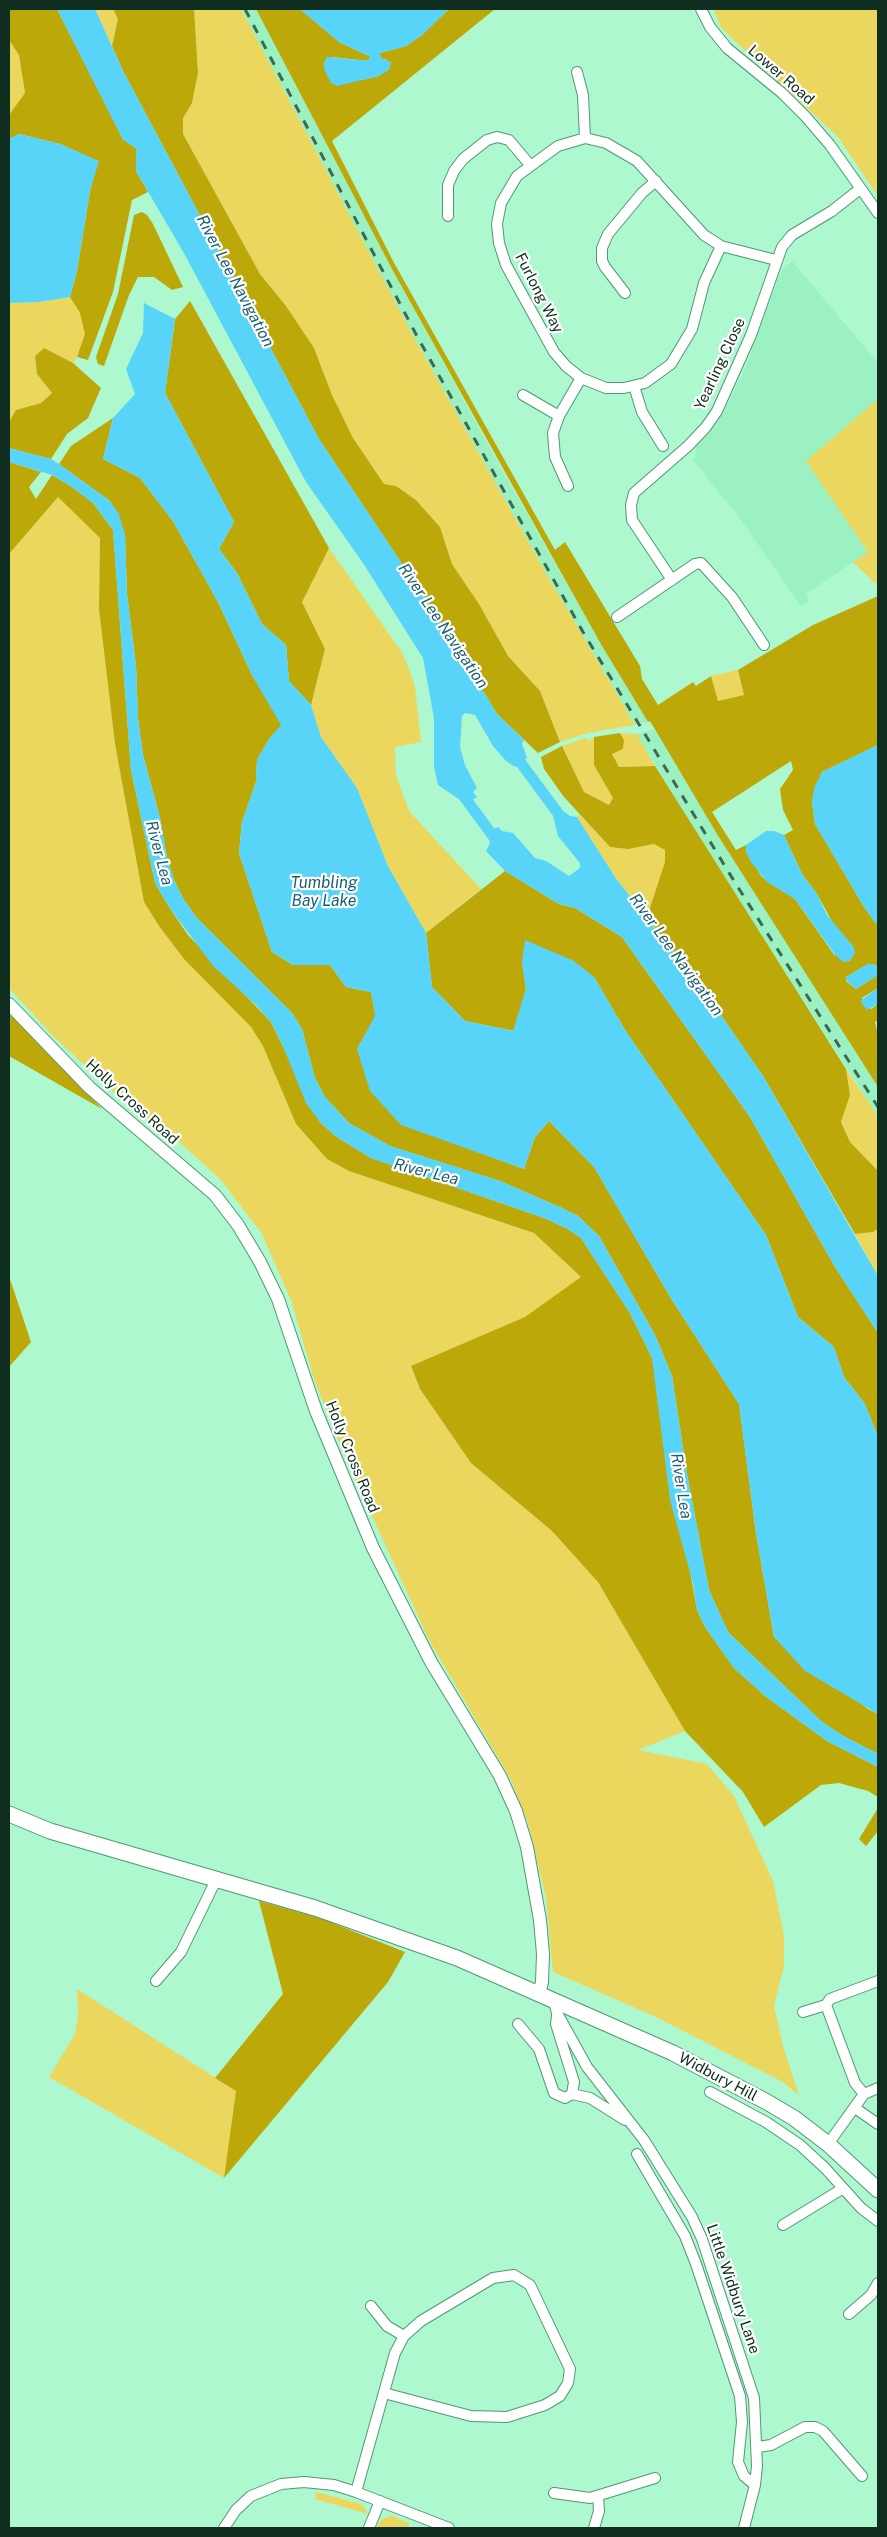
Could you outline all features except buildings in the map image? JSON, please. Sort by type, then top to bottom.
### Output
[{"type":"main road","name":"Widbury Hill","points":[[9,1814],[50,1831],[315,1908],[412,1941],[539,1994],[556,2007],[681,2057],[780,2110],[828,2144],[878,2190]]},
{"type":"street","name":"Lower Road","points":[[701,9],[710,27],[727,48],[806,117],[830,145],[878,213]]},
{"type":"street","points":[[577,72],[583,95],[586,138]]},
{"type":"street","points":[[448,216],[448,185],[454,171],[463,159],[488,140],[497,137],[509,140],[530,165]]},
{"type":"street","name":"Furlong Way","points":[[721,246],[704,283],[696,321],[680,352],[664,371],[645,383],[634,386],[606,388],[581,378],[566,366],[548,343],[506,264],[499,243],[497,224],[501,203],[511,184],[530,165],[567,141],[586,138],[606,142],[627,153],[656,181],[704,235],[721,246],[776,260]]},
{"type":"street","points":[[625,293],[602,261],[602,248],[608,234],[642,193],[656,181]]},
{"type":"street","points":[[776,260],[782,246],[792,235],[832,211],[860,189]]},
{"type":"street","name":"Yearling Close","points":[[672,580],[635,526],[631,513],[632,499],[637,489],[694,440],[717,411],[751,335],[776,260]]},
{"type":"street","points":[[568,486],[559,469],[553,449],[553,433],[558,416],[581,378]]},
{"type":"street","points":[[634,386],[642,412],[663,446]]},
{"type":"street","points":[[523,395],[558,416]]},
{"type":"street","points":[[617,617],[695,564],[704,565],[716,581],[732,597],[764,645]]},
{"type":"street","name":"Holly Cross Road","points":[[9,1004],[90,1088],[215,1195],[238,1225],[260,1262],[278,1299],[322,1429],[373,1548],[427,1653],[500,1776],[516,1811],[526,1847],[540,1920],[543,1954],[542,1982],[539,1994]]},
{"type":"street","points":[[156,1981],[181,1952],[217,1878]]},
{"type":"street","points":[[803,2012],[826,2005],[830,1999],[878,1981]]},
{"type":"street","points":[[826,2005],[855,2083],[864,2094]]},
{"type":"street","points":[[556,2007],[556,2024],[574,2082],[572,2094]]},
{"type":"street","name":"Little Widbury Lane","points":[[556,2007],[587,2067],[644,2140],[692,2217],[702,2239],[754,2398],[758,2447],[755,2485],[744,2528]]},
{"type":"street","points":[[518,2024],[539,2049],[554,2092],[565,2098],[572,2094],[590,2098],[630,2122]]},
{"type":"street","points":[[828,2144],[864,2094],[878,2088]]},
{"type":"street","points":[[710,2092],[766,2122],[800,2145],[825,2168],[842,2189],[878,2221]]},
{"type":"street","points":[[855,2108],[878,2124]]},
{"type":"street","points":[[637,2154],[686,2236],[696,2264],[740,2396],[742,2422],[738,2462],[744,2476],[755,2485]]},
{"type":"street","points":[[784,2225],[842,2189]]},
{"type":"street","points":[[356,2492],[395,2353],[404,2336],[421,2321],[493,2278],[500,2275],[514,2275],[526,2280],[534,2290],[568,2363],[570,2374],[564,2392],[555,2400],[520,2413],[494,2418],[471,2416],[384,2393]]},
{"type":"street","points":[[849,2314],[871,2295],[878,2283]]},
{"type":"street","points":[[371,2306],[387,2326],[404,2336]]},
{"type":"street","points":[[758,2447],[776,2443],[805,2428],[818,2428],[862,2476]]},
{"type":"street","points":[[554,2493],[583,2498],[598,2496],[655,2478]]},
{"type":"street","points":[[224,2528],[236,2510],[251,2496],[281,2484],[322,2483],[356,2492],[449,2528]]},
{"type":"street","points":[[594,2528],[599,2512],[598,2496]]},
{"type":"street","points":[[369,2528],[380,2501]]},
{"type":"shaded area","points":[[9,9],[57,9],[123,139],[136,148],[136,171],[148,192],[132,200],[113,292],[88,360],[77,357],[85,334],[80,313],[70,297],[77,271],[90,191],[98,161],[60,144],[19,134],[9,139],[9,115],[25,93],[19,55],[9,40]]},
{"type":"shaded area","points":[[95,9],[113,9],[118,19],[112,46]]},
{"type":"shaded area","points":[[113,9],[194,9],[198,73],[192,103],[183,118],[183,134],[260,274],[286,306],[314,348],[332,395],[353,438],[384,484],[396,486],[416,500],[440,527],[452,564],[479,604],[508,656],[540,691],[560,742],[538,753],[497,714],[444,627],[319,439],[123,71],[112,46],[118,19]]},
{"type":"shaded area","points":[[194,9],[241,9],[412,334],[543,568],[635,725],[588,733],[560,742],[540,691],[508,656],[479,604],[452,564],[440,527],[416,500],[396,486],[384,484],[353,438],[332,395],[314,348],[286,306],[260,274],[183,134],[183,117],[192,103],[198,73]]},
{"type":"shaded area","points":[[241,9],[256,9],[360,208],[488,445],[602,646],[648,722],[635,725],[543,568],[412,334]]},
{"type":"shaded area","points":[[256,9],[300,9],[339,42],[371,57],[368,60],[359,60],[332,57],[362,80],[379,76],[387,60],[380,58],[380,53],[406,46],[422,35],[449,9],[495,9],[332,141],[393,261],[555,550],[565,542],[640,666],[642,679],[658,705],[693,682],[696,686],[711,676],[718,701],[744,695],[738,670],[813,625],[878,596],[878,745],[822,772],[812,802],[815,824],[864,907],[878,926],[878,968],[874,964],[868,964],[846,977],[846,981],[856,989],[878,975],[878,988],[862,998],[871,1009],[878,1004],[878,1020],[875,1022],[878,1035],[878,1087],[717,834],[650,721],[648,722],[602,646],[392,269]],"holes":[[[791,761],[793,770],[780,789],[783,810],[793,830],[784,835],[802,874],[817,894],[835,927],[835,956],[795,899],[762,877],[746,852],[746,845],[736,850],[712,812]]]},
{"type":"shaded area","points":[[713,9],[878,9],[878,196],[838,137],[722,29]]},
{"type":"shaded area","points":[[9,40],[19,55],[25,93],[9,115]]},
{"type":"shaded area","points":[[142,212],[147,215],[153,224],[183,287],[172,290],[154,277],[138,277],[129,295],[104,366],[98,364],[96,357],[118,294],[134,215]]},
{"type":"shaded area","points":[[792,261],[878,363],[878,399],[807,461],[868,552],[806,594],[810,600],[801,606],[741,520],[693,460],[696,454],[695,448],[716,426],[744,371],[781,271]]},
{"type":"shaded area","points":[[70,297],[80,313],[86,334],[77,357],[73,363],[44,348],[35,356],[37,374],[52,393],[41,403],[16,410],[9,422],[9,303],[39,302]]},
{"type":"shaded area","points":[[190,301],[329,548],[302,602],[325,649],[311,705],[289,681],[286,645],[262,624],[237,573],[219,549],[234,522],[165,393],[175,319]]},
{"type":"shaded area","points":[[44,348],[73,363],[101,388],[88,418],[67,434],[51,459],[9,448],[9,422],[16,410],[41,403],[52,393],[37,374],[35,356]]},
{"type":"shaded area","points":[[878,399],[878,586],[853,562],[868,552],[806,461]]},
{"type":"shaded area","points":[[113,418],[103,459],[140,478],[173,521],[218,602],[252,675],[282,725],[269,739],[257,760],[256,782],[242,822],[239,853],[272,952],[293,965],[330,965],[346,987],[371,992],[376,1016],[357,1049],[472,1150],[524,1169],[535,1137],[549,1121],[594,1167],[672,1300],[739,1404],[756,1533],[774,1637],[868,1709],[878,1714],[878,1754],[843,1736],[821,1721],[728,1632],[709,1590],[687,1474],[672,1376],[655,1335],[599,1236],[578,1216],[562,1208],[500,1181],[390,1146],[349,1123],[325,1097],[315,1078],[302,1029],[292,1013],[197,918],[184,900],[174,880],[167,858],[160,818],[143,755],[138,718],[136,666],[127,594],[125,535],[110,501],[59,464],[71,446]]},
{"type":"shaded area","points":[[9,462],[41,472],[29,487],[36,499],[52,475],[93,503],[113,530],[131,770],[155,883],[169,907],[188,935],[271,1022],[320,1122],[335,1136],[371,1158],[544,1218],[566,1228],[581,1238],[630,1313],[652,1358],[697,1610],[705,1627],[734,1668],[765,1696],[827,1741],[878,1767],[878,1797],[868,1791],[839,1783],[821,1785],[764,1827],[743,1792],[685,1731],[598,1582],[552,1531],[471,1463],[420,1389],[411,1366],[525,1317],[581,1277],[534,1233],[349,1171],[327,1159],[296,1124],[263,1046],[251,1027],[184,959],[159,926],[144,902],[115,744],[99,609],[100,538],[58,497],[9,554]]},
{"type":"shaded area","points":[[58,496],[100,538],[99,609],[115,744],[144,902],[159,926],[184,959],[251,1027],[263,1046],[296,1124],[327,1159],[349,1171],[534,1233],[582,1278],[525,1317],[411,1367],[420,1389],[471,1463],[552,1531],[598,1582],[685,1731],[638,1750],[707,1764],[734,1796],[773,1881],[784,1936],[784,1966],[774,2006],[783,2046],[799,2095],[781,2081],[654,2016],[553,1972],[546,1898],[528,1823],[511,1780],[429,1640],[349,1466],[314,1379],[291,1300],[262,1234],[221,1180],[174,1137],[122,1100],[51,1034],[9,988],[9,554]]},
{"type":"shaded area","points":[[329,548],[403,654],[415,686],[421,742],[395,747],[396,775],[409,811],[481,889],[426,933],[388,866],[357,788],[321,737],[311,705],[325,649],[302,602]]},
{"type":"shaded area","points":[[738,670],[744,695],[718,701],[711,676]]},
{"type":"shaded area","points":[[654,729],[878,1087],[878,1116],[692,827],[637,734]]},
{"type":"shaded area","points":[[620,733],[637,734],[655,766],[618,767],[612,754],[623,749],[624,740]]},
{"type":"shaded area","points":[[620,733],[624,740],[623,749],[612,754],[619,767],[655,766],[846,1069],[850,1095],[841,1122],[850,1142],[878,1171],[878,1229],[873,1232],[855,1234],[763,1076],[714,1005],[647,917],[665,862],[665,850],[654,844],[628,849],[610,847],[564,797],[544,769],[541,757],[562,746],[584,792],[609,805],[613,798],[594,765],[594,737]]},
{"type":"shaded area","points":[[594,737],[594,765],[613,798],[609,805],[584,792],[562,746],[586,738],[589,741]]},
{"type":"shaded area","points":[[579,814],[610,847],[628,849],[654,844],[665,850],[666,862],[647,917],[615,877],[577,817]]},
{"type":"shaded area","points":[[505,871],[559,904],[575,908],[622,937],[750,1117],[835,1267],[878,1333],[878,1437],[865,1404],[844,1377],[834,1347],[798,1317],[766,1235],[625,1030],[594,977],[522,962],[526,989],[514,1031],[465,1021],[432,987],[426,933]]},
{"type":"shaded area","points":[[11,1015],[102,1109],[9,1056],[9,1018]]},
{"type":"shaded area","points":[[846,1069],[878,1116],[878,1171],[850,1142],[841,1122],[850,1095]]},
{"type":"shaded area","points":[[878,1229],[878,1276],[855,1234],[873,1232]]},
{"type":"shaded area","points":[[9,1276],[31,1342],[9,1367]]},
{"type":"shaded area","points":[[878,1808],[878,1831],[866,1846],[859,1839]]},
{"type":"shaded area","points":[[259,1901],[320,1918],[405,1952],[388,1982],[224,2178],[236,2091],[215,2078],[283,1994]]},
{"type":"shaded area","points":[[77,1989],[236,2091],[224,2178],[49,2077],[75,2034],[78,2015]]},
{"type":"shaded area","points":[[316,2492],[363,2505],[368,2514],[315,2499]]},
{"type":"shaded area","points":[[390,2516],[410,2524],[407,2528],[376,2528],[381,2520]]},
{"type":"water","points":[[57,9],[95,9],[123,71],[319,439],[444,627],[497,714],[524,740],[522,744],[527,758],[515,767],[506,761],[493,746],[475,715],[465,713],[462,716],[460,747],[465,765],[477,788],[473,792],[477,797],[466,804],[438,785],[434,767],[434,718],[423,658],[363,563],[306,482],[185,255],[136,171],[136,148],[123,140]]},
{"type":"water","points":[[300,9],[449,9],[422,35],[406,46],[380,53],[381,58],[391,62],[389,70],[379,76],[337,86],[331,83],[324,69],[324,62],[327,57],[368,60],[371,57],[339,42]]},
{"type":"water","points":[[19,134],[60,144],[99,161],[90,191],[77,271],[70,297],[39,302],[9,303],[9,139]]},
{"type":"water","name":"Tumbling Bay Lake","points":[[144,303],[175,319],[165,393],[234,522],[219,549],[237,573],[262,624],[286,645],[289,681],[311,705],[321,737],[357,788],[388,866],[426,933],[432,987],[465,1021],[513,1031],[526,989],[522,962],[525,940],[574,961],[594,977],[625,1030],[766,1235],[798,1317],[834,1347],[844,1377],[865,1404],[878,1437],[878,1714],[805,1671],[774,1637],[756,1533],[739,1404],[672,1300],[594,1167],[549,1121],[535,1137],[524,1169],[401,1125],[370,1091],[357,1049],[375,1016],[371,992],[346,987],[330,965],[293,965],[272,952],[239,853],[242,822],[256,782],[257,760],[269,739],[281,725],[252,675],[218,602],[173,521],[140,478],[103,459],[113,418],[135,394],[126,369],[143,333]]},
{"type":"water","name":"River Lea","points":[[9,448],[51,459],[110,501],[119,514],[125,535],[127,594],[136,666],[138,718],[143,755],[160,818],[167,858],[174,880],[184,900],[197,918],[292,1013],[302,1029],[315,1078],[325,1097],[349,1123],[390,1146],[500,1181],[562,1208],[578,1216],[599,1236],[655,1335],[672,1376],[687,1474],[709,1590],[728,1632],[821,1721],[843,1736],[878,1754],[878,1767],[827,1741],[765,1696],[734,1668],[705,1627],[697,1610],[693,1583],[670,1500],[652,1358],[630,1313],[581,1238],[566,1228],[544,1218],[371,1158],[335,1136],[320,1122],[306,1103],[271,1022],[256,1005],[213,966],[169,907],[155,883],[131,770],[113,530],[93,503],[72,487],[52,475],[9,462]]},
{"type":"water","points":[[878,745],[878,926],[864,907],[815,824],[812,802],[814,788],[822,772]]},
{"type":"water","points":[[532,773],[555,806],[550,809],[528,777]]},
{"type":"water","points":[[559,808],[570,816],[577,817],[615,877],[714,1005],[763,1076],[878,1276],[878,1333],[835,1267],[750,1117],[622,937],[575,908],[559,904],[505,871],[486,851],[490,843],[487,833],[498,827],[502,831],[513,833],[535,858],[546,861],[569,876],[580,868],[580,863],[558,836],[552,811]]},
{"type":"water","points":[[766,831],[774,831],[784,835],[802,874],[817,894],[827,915],[853,946],[855,953],[850,961],[843,962],[836,956],[795,899],[767,882],[751,862],[746,852],[746,845]]},
{"type":"water","points":[[868,964],[874,964],[878,968],[878,975],[856,989],[846,980],[846,977]]},
{"type":"water","points":[[878,988],[878,1004],[867,1010],[860,1001]]},
{"type":"waterway","name":"River Lee Navigation","points":[[512,751],[563,820]]},
{"type":"waterway","points":[[459,790],[499,844]]},
{"type":"railway","points":[[245,9],[418,338],[583,632],[734,881],[878,1107]]}]
